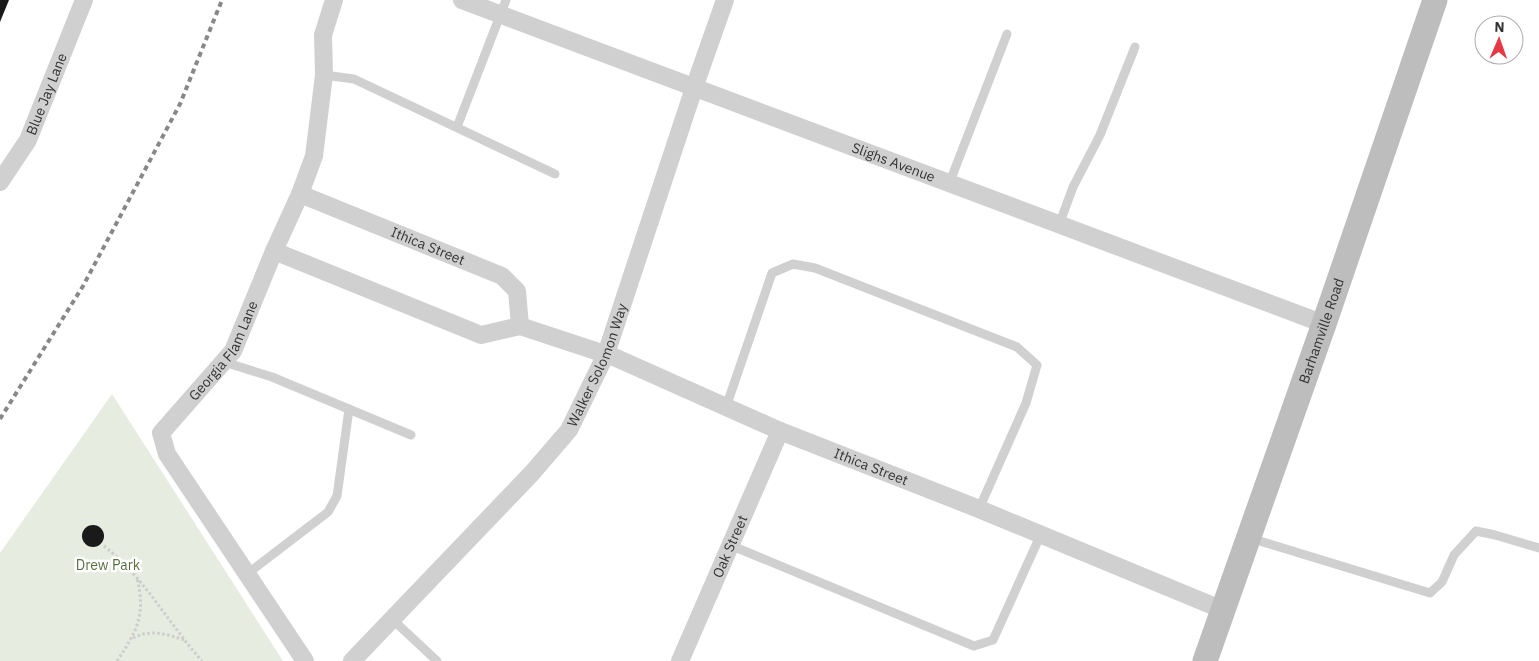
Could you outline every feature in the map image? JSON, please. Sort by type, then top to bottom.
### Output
[{"type":"street","name":"Blue Jay Lane","points":[[0,182],[28,140],[84,0]]},
{"type":"street","name":"Georgia Flam Lane","points":[[304,661],[167,454],[161,433],[233,351],[274,251],[300,194],[314,156],[324,75],[323,35],[334,0]]},
{"type":"street","name":"Slighs Avenue","points":[[462,0],[503,7],[694,88],[1324,324]]},
{"type":"street","name":"Walker Solomon Way","points":[[352,661],[532,473],[569,430],[606,354],[725,0]]},
{"type":"street","name":"Barhamville Road","points":[[1205,661],[1324,324],[1435,0]]},
{"type":"street","name":"Ithica Street","points":[[300,194],[502,276],[517,291],[520,326],[606,354],[780,431],[979,508],[1223,610]]},
{"type":"street","points":[[274,251],[481,335],[520,326]]},
{"type":"street","name":"Oak Street","points":[[685,659],[730,545],[780,431]]},
{"type":"lane","points":[[457,127],[503,7]]},
{"type":"lane","points":[[949,184],[1007,34]]},
{"type":"lane","points":[[1058,225],[1073,187],[1100,135],[1135,47]]},
{"type":"lane","points":[[324,75],[354,79],[554,174]]},
{"type":"lane","points":[[726,407],[772,272],[793,264],[815,268],[1017,347],[1037,365],[1026,403],[979,508]]},
{"type":"lane","points":[[224,362],[272,377],[412,435]]},
{"type":"lane","points":[[247,574],[328,512],[337,496],[348,409]]},
{"type":"lane","points":[[1249,537],[1430,593],[1442,582],[1454,555],[1476,531],[1495,534],[1539,548]]},
{"type":"lane","points":[[730,545],[974,646],[993,640],[1041,534]]},
{"type":"lane","points":[[392,618],[437,661]]},
{"type":"path","points":[[104,546],[136,577],[202,661]]},
{"type":"path","points":[[117,661],[132,639],[140,615],[139,588],[136,577]]},
{"type":"path","points":[[132,639],[142,634],[157,633],[185,640]]},
{"type":"green space","name":"Drew Park","points":[[112,394],[283,661],[0,661],[0,553]]},
{"type":"building","points":[[0,0],[9,0],[0,22]]},
{"type":"building","points":[[93,525],[101,528],[104,536],[101,544],[93,547],[85,544],[82,536],[85,528]]},
{"type":"railway","points":[[0,419],[83,286],[180,104],[222,0]]}]
